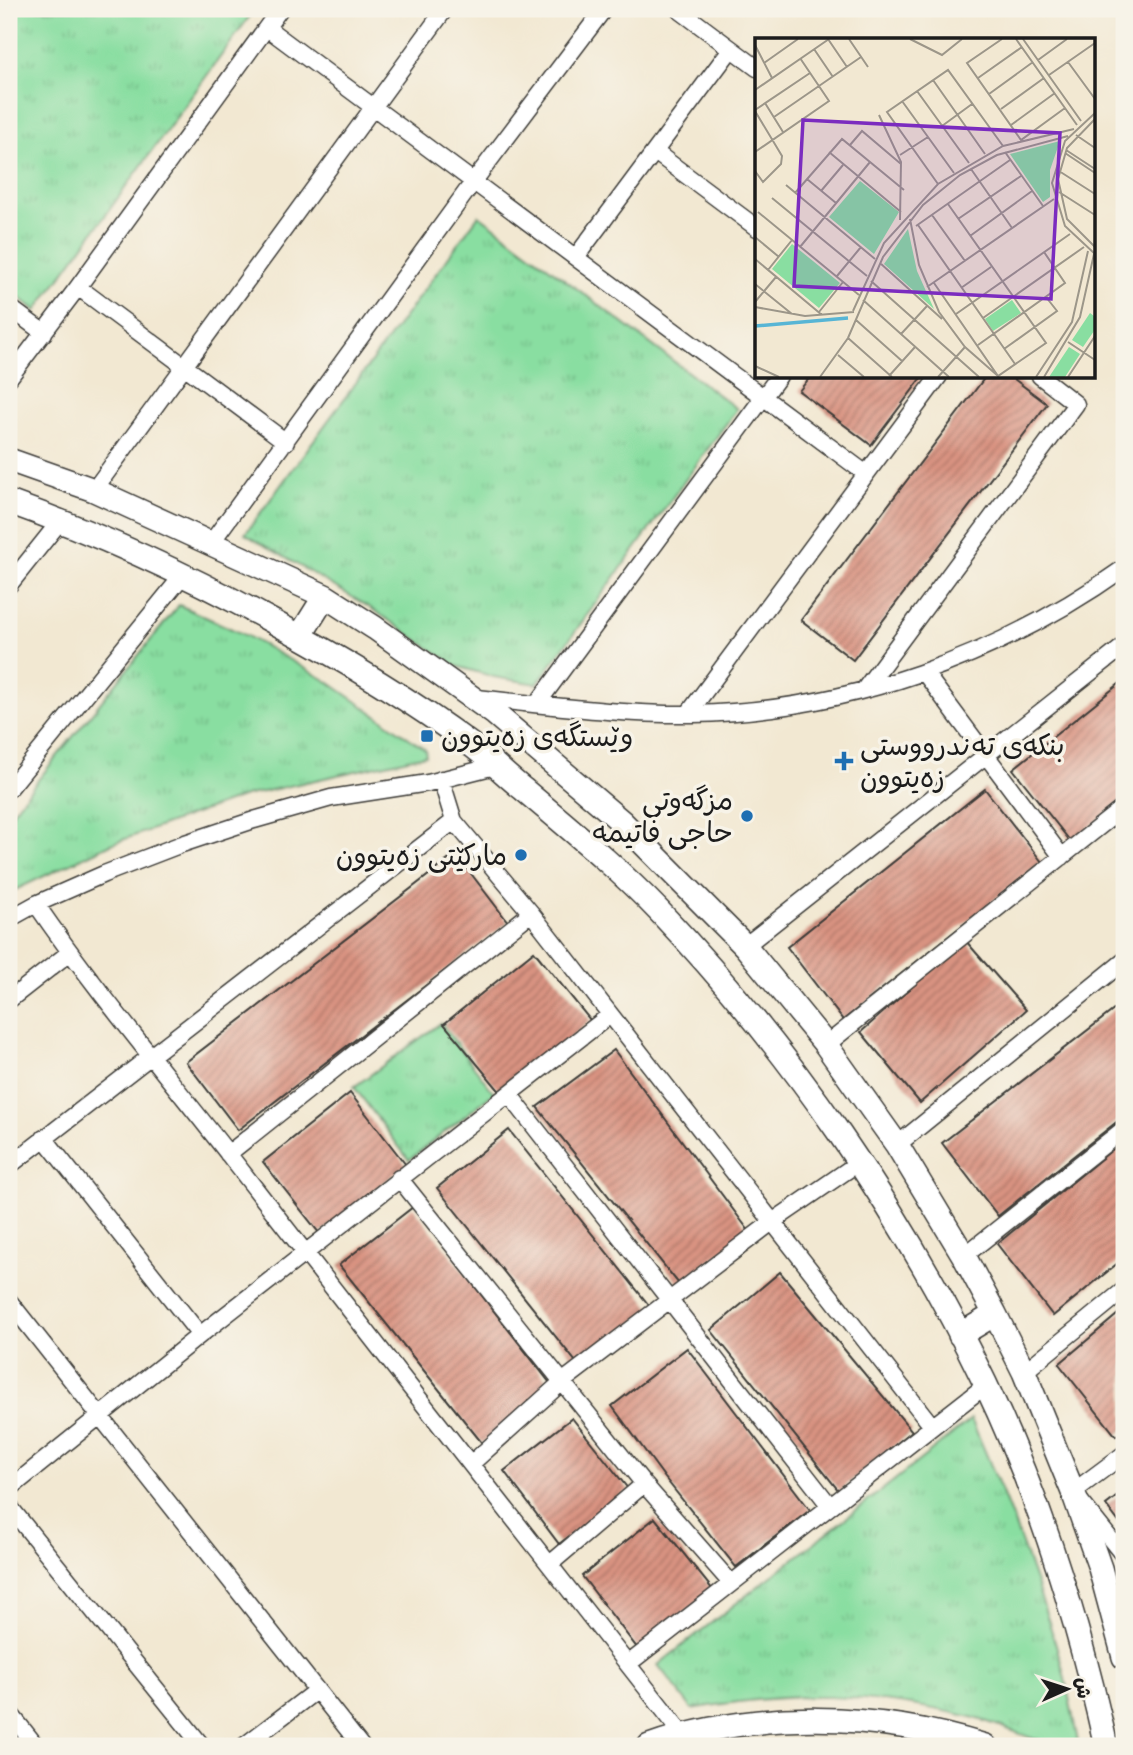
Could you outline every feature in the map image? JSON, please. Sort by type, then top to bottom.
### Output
[{"type":"street","points":[[9,378],[280,9]]},
{"type":"street","points":[[94,490],[445,9]]},
{"type":"street","points":[[211,544],[474,181],[604,9]]},
{"type":"street","points":[[678,9],[755,67]]},
{"type":"street","points":[[267,28],[865,473]]},
{"type":"street","points":[[576,257],[731,49]]},
{"type":"street","points":[[655,152],[755,227]]},
{"type":"street","points":[[78,287],[286,442]]},
{"type":"street","points":[[9,307],[44,333]]},
{"type":"street","points":[[537,704],[778,378]]},
{"type":"street","points":[[688,714],[937,378]]},
{"type":"street","points":[[864,690],[1076,404],[1043,378]]},
{"type":"street","points":[[9,460],[94,490],[325,596],[375,628],[495,715],[622,822],[746,946],[826,1045],[897,1145],[964,1256],[995,1314],[1024,1372],[1073,1492],[1100,1568],[1124,1657]]},
{"type":"street","points":[[9,502],[61,520],[183,575],[354,666],[472,746],[495,765],[591,845],[691,946],[755,1021],[811,1093],[913,1250],[960,1335],[985,1385],[1036,1510],[1076,1626],[1106,1746]]},
{"type":"street","points":[[9,585],[61,520]]},
{"type":"street","points":[[470,697],[606,710],[688,714],[816,701],[924,672],[1020,632],[1076,601],[1124,568]]},
{"type":"street","points":[[9,789],[183,575]]},
{"type":"street","points":[[300,636],[325,596]]},
{"type":"street","points":[[746,946],[1124,646]]},
{"type":"street","points":[[924,672],[1062,857]]},
{"type":"street","points":[[9,919],[36,904],[169,849],[254,820],[331,798],[441,779],[495,765]]},
{"type":"street","points":[[441,779],[454,821],[531,913],[932,1426]]},
{"type":"street","points":[[826,1045],[1124,807]]},
{"type":"street","points":[[9,1166],[454,821]]},
{"type":"street","points":[[36,904],[69,953],[149,1056],[472,1463],[684,1736]]},
{"type":"street","points":[[228,1154],[531,913]]},
{"type":"street","points":[[9,1000],[69,953]]},
{"type":"street","points":[[897,1145],[1124,961]]},
{"type":"street","points":[[9,1489],[399,1178],[610,1015]]},
{"type":"street","points":[[509,1094],[830,1506]]},
{"type":"street","points":[[964,1256],[1124,1129]]},
{"type":"street","points":[[44,1138],[200,1335]]},
{"type":"street","points":[[472,1463],[562,1382],[772,1222],[858,1163]]},
{"type":"street","points":[[399,1178],[644,1484],[731,1583]]},
{"type":"street","points":[[1024,1372],[1124,1290]]},
{"type":"street","points":[[9,1301],[361,1746]]},
{"type":"street","points":[[960,1335],[995,1314]]},
{"type":"street","points":[[628,1664],[985,1385]]},
{"type":"street","points":[[1073,1492],[1124,1454]]},
{"type":"street","points":[[550,1564],[644,1484]]},
{"type":"street","points":[[1073,1492],[1124,1556]]},
{"type":"street","points":[[9,1506],[202,1746]]},
{"type":"street","points":[[244,1746],[317,1690]]},
{"type":"street","points":[[11,1719],[36,1746]]},
{"type":"street","points":[[649,1746],[744,1724],[832,1720],[919,1729],[985,1746]]},
{"type":"green space","points":[[9,9],[255,9],[36,311],[9,289]]},
{"type":"green space","points":[[479,215],[737,409],[537,684],[494,677],[456,666],[369,607],[245,534]]},
{"type":"green space","points":[[179,605],[247,636],[327,681],[425,749],[426,755],[245,796],[111,844],[9,893],[9,816]]},
{"type":"green space","points":[[441,1023],[494,1093],[409,1160],[354,1087]]},
{"type":"green space","points":[[971,1419],[1009,1509],[1042,1600],[1061,1662],[1079,1746],[1056,1746],[989,1722],[931,1708],[863,1699],[797,1697],[692,1709],[658,1665]]},
{"type":"building","points":[[809,378],[921,378],[871,445],[799,391]]},
{"type":"building","points":[[984,378],[1013,378],[1047,404],[853,660],[801,620]]},
{"type":"building","points":[[1124,680],[1124,798],[1071,842],[1013,769]]},
{"type":"building","points":[[985,789],[1042,862],[843,1020],[787,947]]},
{"type":"building","points":[[456,854],[508,922],[238,1130],[186,1062]]},
{"type":"building","points":[[965,940],[1026,1010],[920,1103],[861,1032]]},
{"type":"building","points":[[534,951],[591,1021],[502,1094],[444,1024]]},
{"type":"building","points":[[1124,1002],[1124,1116],[998,1216],[942,1143]]},
{"type":"building","points":[[614,1050],[749,1231],[679,1284],[537,1107]]},
{"type":"building","points":[[350,1093],[406,1165],[320,1234],[263,1162]]},
{"type":"building","points":[[509,1130],[652,1309],[580,1367],[437,1188]]},
{"type":"building","points":[[1124,1140],[1124,1258],[1053,1316],[997,1244]]},
{"type":"building","points":[[413,1207],[553,1387],[482,1443],[339,1265]]},
{"type":"building","points":[[780,1272],[912,1431],[839,1491],[711,1330]]},
{"type":"building","points":[[1124,1309],[1124,1429],[1116,1436],[1059,1364]]},
{"type":"building","points":[[687,1348],[810,1510],[736,1567],[612,1406]]},
{"type":"building","points":[[572,1418],[629,1490],[559,1544],[504,1471]]},
{"type":"building","points":[[1124,1491],[1124,1529],[1106,1505]]},
{"type":"building","points":[[655,1518],[713,1590],[638,1649],[582,1576]]},
{"type":"place","name":"وێستگەی زەیتوون","points":[[427,736]]},
{"type":"place","name":"بنکەی تەندرووستی زەیتوون","points":[[844,761]]},
{"type":"place","name":"مزگەوتی حاجی فاتیمە","points":[[747,816]]},
{"type":"place","name":"مارکێتی زەیتوون","points":[[521,855]]}]
